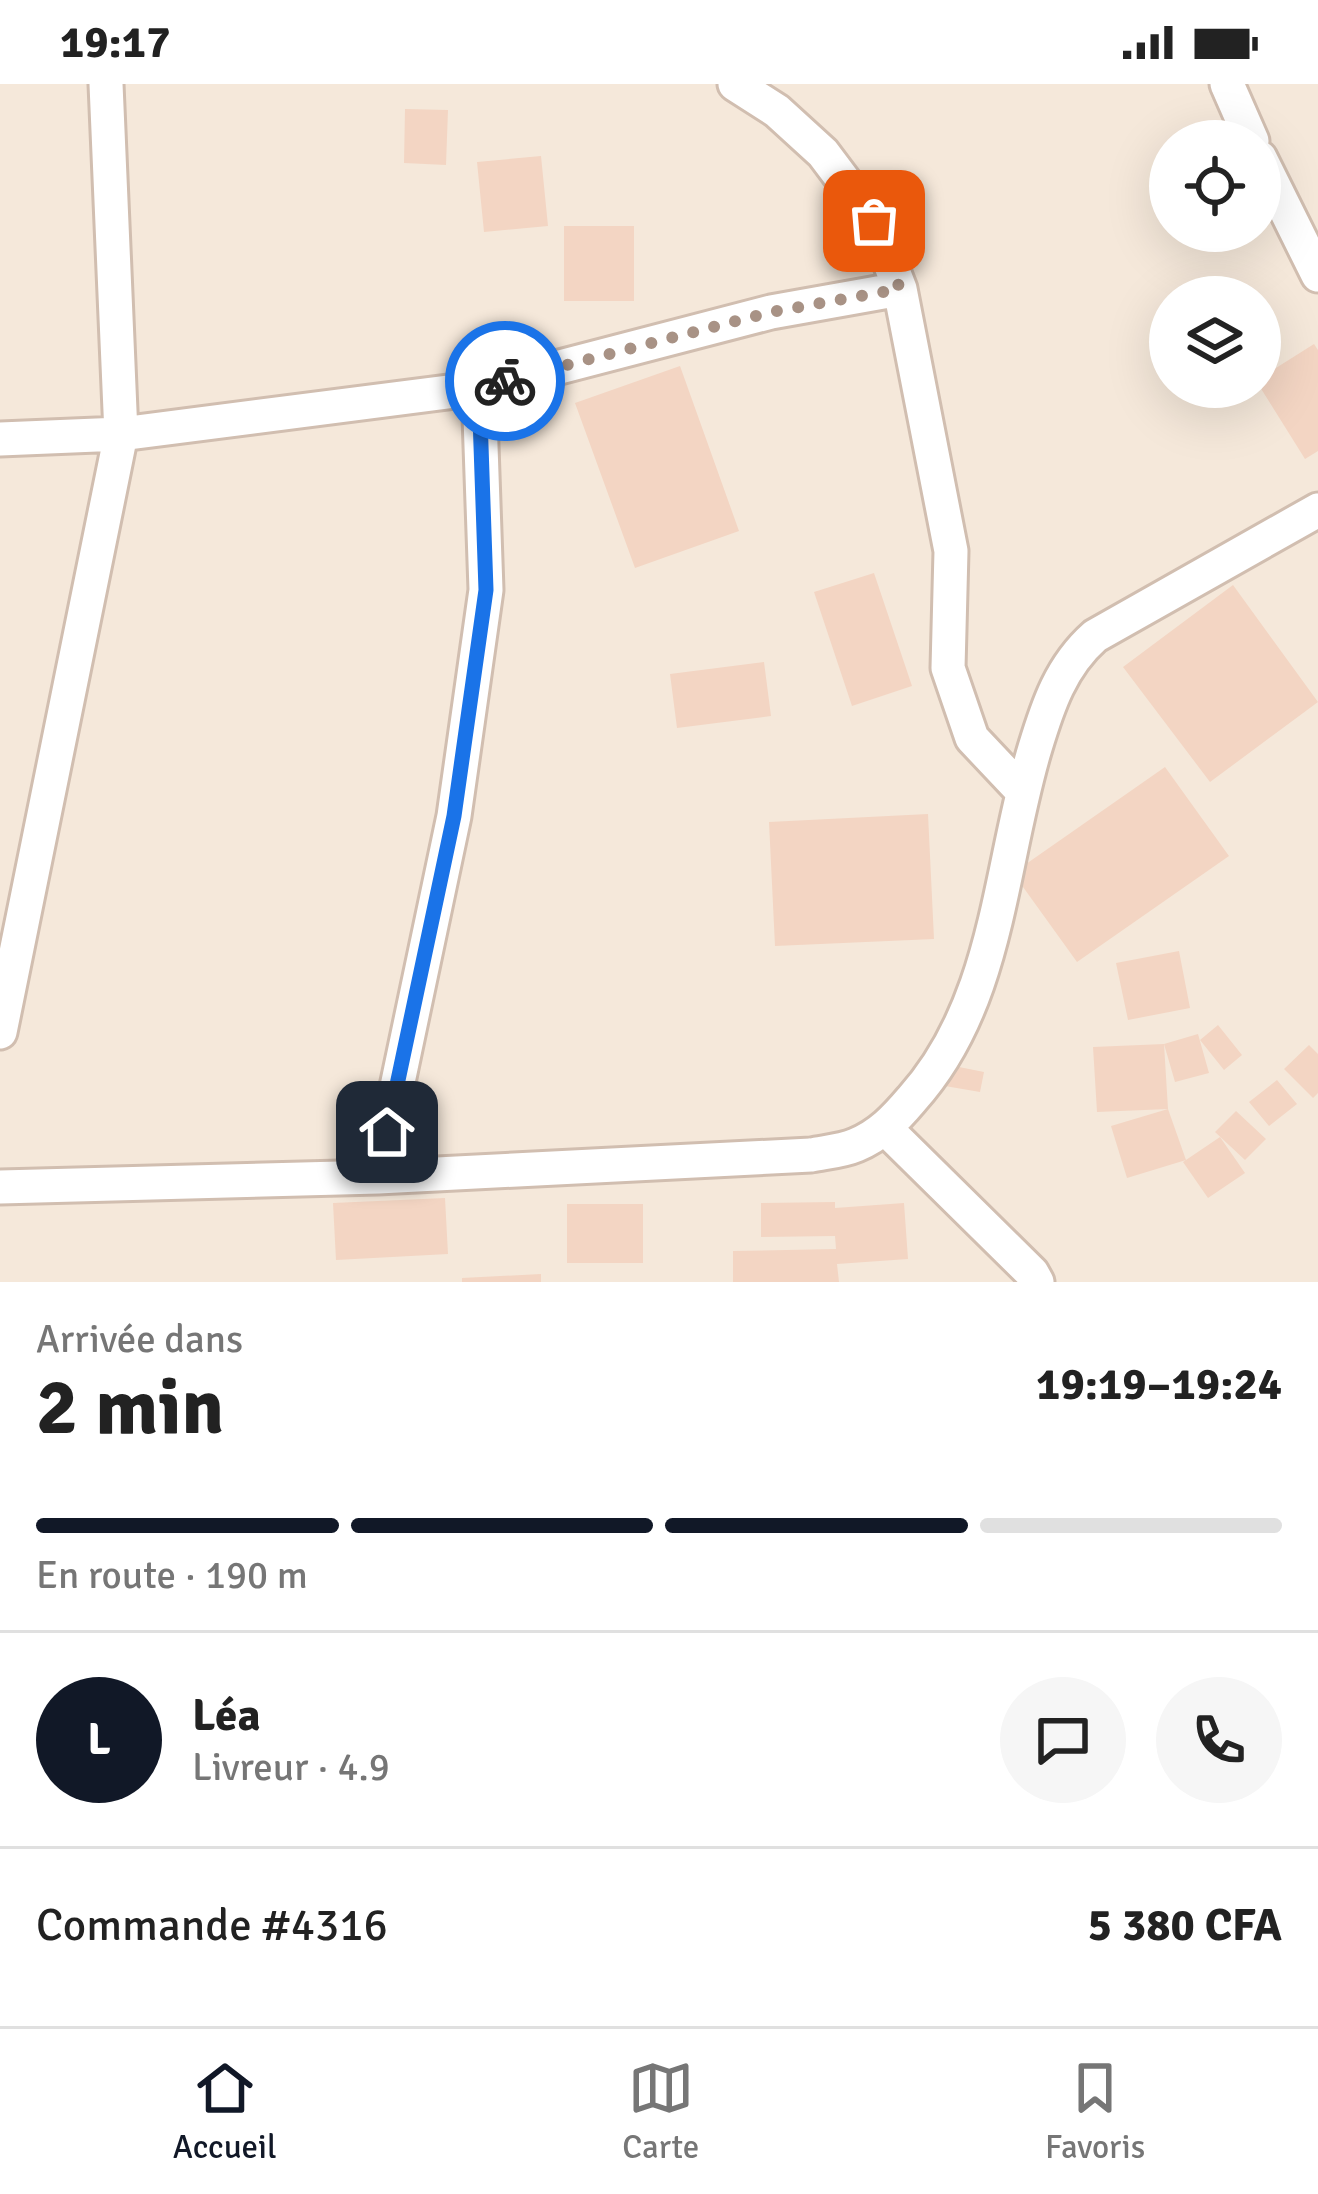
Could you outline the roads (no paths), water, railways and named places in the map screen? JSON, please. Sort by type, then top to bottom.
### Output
[{"type":"street","points":[[0,1032],[121,434],[106,84]]},
{"type":"street","points":[[735,84],[777,111],[823,153],[874,221],[900,289],[951,551],[948,668],[972,738],[1022,791]]},
{"type":"street","points":[[1226,84],[1242,120]]},
{"type":"street","points":[[1281,200],[1318,275]]},
{"type":"street","points":[[0,439],[121,434],[479,388],[771,312],[900,289]]},
{"type":"street","points":[[378,1177],[454,816],[486,590],[479,388]]},
{"type":"street","points":[[0,1187],[378,1177],[811,1155],[853,1147],[886,1129],[939,1069],[979,988],[1022,791],[1059,680],[1072,656],[1095,636],[1318,510]]},
{"type":"street","points":[[886,1129],[1036,1282]]}]
